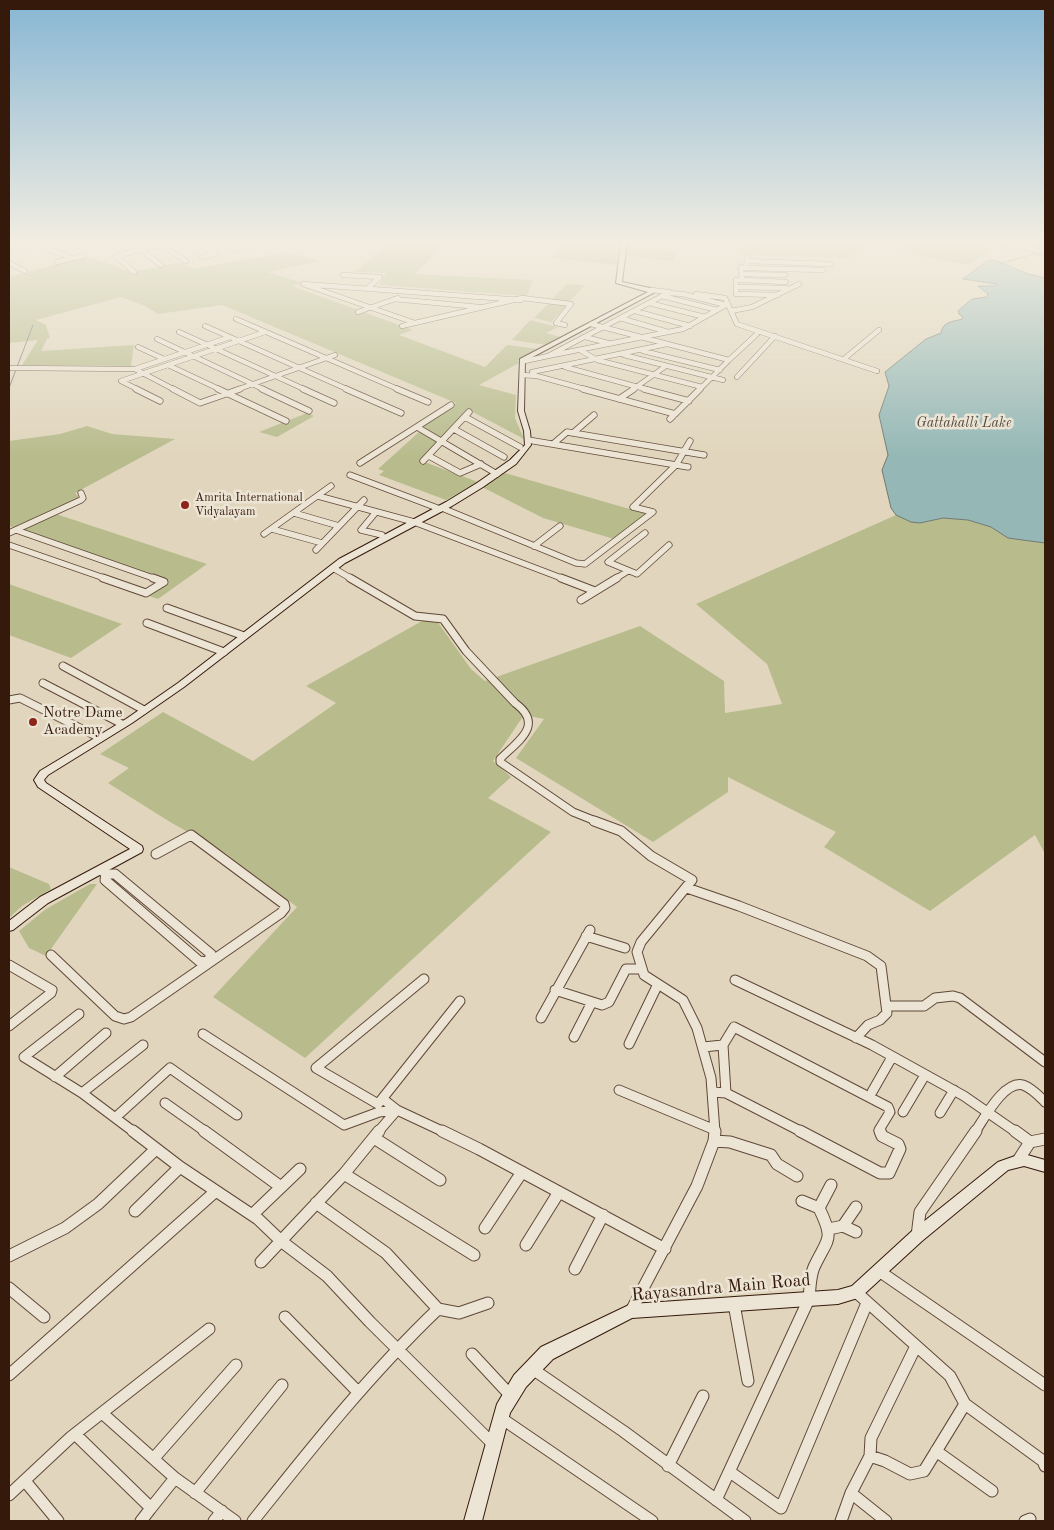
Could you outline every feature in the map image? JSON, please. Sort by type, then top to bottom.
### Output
[{"type":"street","points":[[386,313],[415,323]]},
{"type":"street","points":[[402,326],[458,313]]},
{"type":"street","points":[[564,313],[556,323],[565,325]]},
{"type":"street","points":[[9,926],[44,900],[104,872],[138,849],[42,785],[39,780],[44,773],[144,710],[224,652],[346,558],[441,509],[513,462],[528,445],[527,431],[521,411],[522,360],[612,313]]},
{"type":"street","points":[[547,356],[629,313]]},
{"type":"street","points":[[643,313],[690,326]]},
{"type":"street","points":[[691,313],[705,317]]},
{"type":"street","points":[[525,361],[683,330],[711,313]]},
{"type":"street","points":[[732,313],[737,324],[878,371]]},
{"type":"street","points":[[620,318],[670,332]]},
{"type":"street","points":[[236,320],[428,402]]},
{"type":"street","points":[[591,324],[730,360]]},
{"type":"street","points":[[205,326],[401,414]]},
{"type":"street","points":[[844,359],[879,330]]},
{"type":"street","points":[[179,332],[334,403]]},
{"type":"street","points":[[160,401],[121,381],[265,332]]},
{"type":"street","points":[[670,419],[757,334]]},
{"type":"street","points":[[737,377],[775,336]]},
{"type":"street","points":[[9,368],[135,369],[230,337]]},
{"type":"street","points":[[585,337],[610,344]]},
{"type":"street","points":[[157,339],[309,412]]},
{"type":"street","points":[[522,374],[564,367],[668,344]]},
{"type":"street","points":[[138,347],[164,359]]},
{"type":"street","points":[[580,350],[597,360],[702,387]]},
{"type":"street","points":[[641,350],[720,370]]},
{"type":"street","points":[[622,354],[723,380]]},
{"type":"street","points":[[135,369],[200,403],[335,355]]},
{"type":"street","points":[[168,365],[286,421]]},
{"type":"street","points":[[619,399],[666,366]]},
{"type":"street","points":[[564,367],[689,400]]},
{"type":"street","points":[[522,374],[537,376],[675,414]]},
{"type":"street","points":[[360,463],[451,405]]},
{"type":"street","points":[[424,461],[469,412]]},
{"type":"street","points":[[573,433],[594,415]]},
{"type":"street","points":[[465,417],[520,447]]},
{"type":"street","points":[[417,427],[497,474]]},
{"type":"street","points":[[454,429],[504,457]]},
{"type":"street","points":[[553,444],[567,432],[704,455]]},
{"type":"street","points":[[528,440],[688,467]]},
{"type":"street","points":[[350,475],[576,563],[585,564],[653,512],[633,507],[676,465],[690,441]]},
{"type":"street","points":[[429,456],[460,473],[481,464]]},
{"type":"street","points":[[264,534],[331,486]]},
{"type":"street","points":[[9,537],[15,531],[81,500],[83,498],[81,494]]},
{"type":"street","points":[[318,496],[414,522],[595,591]]},
{"type":"street","points":[[316,550],[364,500]]},
{"type":"street","points":[[376,512],[361,530],[382,535]]},
{"type":"street","points":[[294,513],[339,526]]},
{"type":"street","points":[[534,546],[560,526]]},
{"type":"street","points":[[272,528],[322,543]]},
{"type":"street","points":[[9,545],[146,593],[164,582],[15,531]]},
{"type":"street","points":[[645,533],[607,561],[637,574],[669,545]]},
{"type":"street","points":[[333,568],[415,616],[444,619],[466,651],[515,703],[525,708],[531,722],[528,729],[500,759],[500,762],[573,812],[621,831],[651,856],[692,880],[641,942],[637,952],[644,975],[683,1000],[698,1028],[713,1092],[714,1141],[697,1186],[631,1311]]},
{"type":"street","points":[[581,600],[628,571]]},
{"type":"street","points":[[166,608],[244,636]]},
{"type":"street","points":[[147,623],[224,652]]},
{"type":"street","points":[[63,666],[144,710]]},
{"type":"street","points":[[43,683],[122,724]]},
{"type":"street","points":[[9,700],[20,698],[100,738]]},
{"type":"street","points":[[51,955],[114,1016],[124,1019],[131,1017],[281,913],[285,908],[284,904],[191,835],[156,854]]},
{"type":"street","points":[[104,872],[105,880],[199,961],[208,962]]},
{"type":"street","points":[[687,888],[756,912],[875,960],[881,966],[887,1014],[880,1020],[868,1025],[856,1038]]},
{"type":"street","points":[[541,1018],[588,933],[625,948]]},
{"type":"street","points":[[9,1026],[51,993],[52,990],[10,969]]},
{"type":"street","points":[[556,990],[602,1005],[609,1002],[626,969],[642,969]]},
{"type":"street","points":[[424,979],[316,1068],[378,1104],[460,1001]]},
{"type":"street","points":[[735,980],[856,1038],[954,1090],[1030,1142],[1045,1140]]},
{"type":"street","points":[[629,1044],[658,984]]},
{"type":"street","points":[[887,1006],[924,1006],[935,998],[953,996],[960,998],[1045,1062]]},
{"type":"street","points":[[574,1038],[592,1002]]},
{"type":"street","points":[[79,1014],[24,1057],[82,1093],[180,1167],[252,1215],[281,1241],[327,1276],[494,1446]]},
{"type":"street","points":[[713,1092],[726,1093],[880,1173],[889,1173],[900,1149],[898,1144],[882,1136],[879,1130],[890,1112],[888,1107],[738,1027],[734,1027],[723,1045],[726,1093]]},
{"type":"street","points":[[55,1077],[106,1033]]},
{"type":"street","points":[[202,1034],[344,1125],[379,1112],[397,1110]]},
{"type":"street","points":[[82,1093],[143,1045]]},
{"type":"street","points":[[702,1047],[723,1045]]},
{"type":"street","points":[[872,1092],[892,1057]]},
{"type":"street","points":[[116,1117],[170,1068],[237,1115]]},
{"type":"street","points":[[903,1112],[926,1075]]},
{"type":"street","points":[[917,1236],[920,1212],[1002,1093],[1010,1085],[1025,1085],[1045,1102]]},
{"type":"street","points":[[619,1090],[715,1130]]},
{"type":"street","points":[[940,1114],[954,1090]]},
{"type":"street","points":[[383,1099],[397,1110],[522,1172],[665,1249]]},
{"type":"street","points":[[165,1103],[281,1187]]},
{"type":"street","points":[[261,1262],[344,1174],[397,1110]]},
{"type":"street","points":[[374,1138],[440,1180]]},
{"type":"street","points":[[714,1141],[730,1142],[771,1155],[777,1166],[797,1176]]},
{"type":"street","points":[[1030,1142],[1018,1159],[1033,1161],[1045,1166]]},
{"type":"street","points":[[9,1256],[72,1223],[98,1204],[156,1149]]},
{"type":"street","name":"Rayasandra Main Road","points":[[473,1521],[501,1418],[520,1381],[548,1352],[631,1311],[838,1297],[856,1292],[917,1236],[1003,1166],[1018,1159]]},
{"type":"street","points":[[136,1211],[180,1167]]},
{"type":"street","points":[[252,1215],[300,1169]]},
{"type":"street","points":[[485,1228],[522,1172]]},
{"type":"street","points":[[344,1174],[474,1255]]},
{"type":"street","points":[[820,1208],[831,1185]]},
{"type":"street","points":[[9,1375],[216,1191]]},
{"type":"street","points":[[526,1245],[559,1192]]},
{"type":"street","points":[[716,1500],[809,1299],[813,1269],[826,1246],[829,1229],[820,1208],[802,1201]]},
{"type":"street","points":[[316,1204],[386,1253],[438,1310],[459,1313],[488,1303]]},
{"type":"street","points":[[843,1226],[856,1207]]},
{"type":"street","points":[[575,1269],[603,1216]]},
{"type":"street","points":[[829,1229],[843,1226],[856,1232]]},
{"type":"street","points":[[879,1271],[1045,1385]]},
{"type":"street","points":[[9,1288],[44,1317]]},
{"type":"street","points":[[856,1292],[950,1376],[965,1404],[1042,1461],[1045,1466]]},
{"type":"street","points":[[730,1472],[781,1508],[867,1303]]},
{"type":"street","points":[[734,1304],[748,1380]]},
{"type":"street","points":[[253,1521],[326,1429],[396,1348],[438,1310]]},
{"type":"street","points":[[285,1317],[358,1392]]},
{"type":"street","points":[[9,1495],[75,1434],[208,1329]]},
{"type":"street","points":[[841,1521],[851,1493],[870,1456],[871,1438],[916,1346]]},
{"type":"street","points":[[472,1354],[511,1396]]},
{"type":"street","points":[[154,1458],[236,1365]]},
{"type":"street","points":[[531,1368],[623,1431],[745,1521]]},
{"type":"street","points":[[195,1493],[282,1385]]},
{"type":"street","points":[[668,1466],[704,1396]]},
{"type":"street","points":[[870,1456],[879,1456],[909,1476],[917,1476],[924,1471],[965,1404]]},
{"type":"street","points":[[102,1413],[175,1478],[195,1493],[218,1516],[235,1521]]},
{"type":"street","points":[[501,1418],[652,1521]]},
{"type":"street","points":[[75,1434],[151,1508]]},
{"type":"street","points":[[936,1451],[992,1491]]},
{"type":"street","points":[[141,1521],[175,1478]]},
{"type":"street","points":[[25,1481],[51,1519]]},
{"type":"street","points":[[851,1493],[886,1521]]},
{"type":"green space","points":[[9,313],[60,313],[36,320],[46,325],[50,338],[47,339],[41,351],[134,345],[131,366],[22,365],[38,340],[9,343]]},
{"type":"green space","points":[[242,313],[367,313],[413,330],[399,335],[485,367],[507,345],[539,349],[518,360],[519,363],[479,385],[516,395],[515,418],[524,439],[469,410],[443,439],[422,426],[456,403]]},
{"type":"green space","points":[[539,313],[559,313],[551,322],[534,318]]},
{"type":"green space","points":[[530,320],[558,327],[546,333],[561,337],[547,345],[512,340]]},
{"type":"green space","points":[[307,413],[314,416],[277,437],[259,432]]},
{"type":"green space","points":[[87,426],[112,434],[175,439],[75,493],[80,498],[13,528],[9,525],[9,441],[60,434]]},
{"type":"green space","points":[[419,432],[440,442],[422,461],[478,482],[446,500],[379,475],[384,471],[378,469]]},
{"type":"green space","points":[[505,473],[647,514],[614,539],[543,518],[482,487]]},
{"type":"green space","points":[[56,514],[207,564],[158,599],[149,596],[169,581],[21,530]]},
{"type":"green space","points":[[896,515],[911,522],[926,522],[943,518],[968,520],[991,527],[1008,538],[1045,543],[1045,854],[1035,835],[930,911],[824,847],[836,832],[728,777],[728,792],[653,842],[516,758],[544,719],[524,715],[493,761],[511,777],[488,798],[551,832],[305,1058],[213,997],[297,907],[225,853],[170,822],[108,783],[129,768],[100,754],[163,712],[253,761],[336,703],[306,686],[422,621],[437,621],[471,669],[485,681],[640,626],[724,681],[725,713],[782,704],[767,664],[696,604]]},
{"type":"green space","points":[[9,584],[122,624],[71,658],[9,635]]},
{"type":"green space","points":[[9,867],[49,884],[51,889],[22,906],[9,918]]},
{"type":"green space","points":[[90,884],[97,884],[46,956],[29,948],[19,931],[46,909]]},
{"type":"water","name":"Gattahalli Lake","points":[[1045,313],[1045,543],[1008,538],[991,527],[968,520],[943,518],[920,523],[911,522],[896,515],[891,508],[882,470],[888,455],[879,415],[889,386],[885,372],[926,339],[941,333],[946,324],[962,319],[963,317],[959,314]]},
{"type":"waterway","points":[[9,388],[33,325]]},
{"type":"place","name":"Amrita International Vidyalayam","points":[[185,505]]},
{"type":"place","name":"Notre Dame Academy","points":[[33,722]]}]
